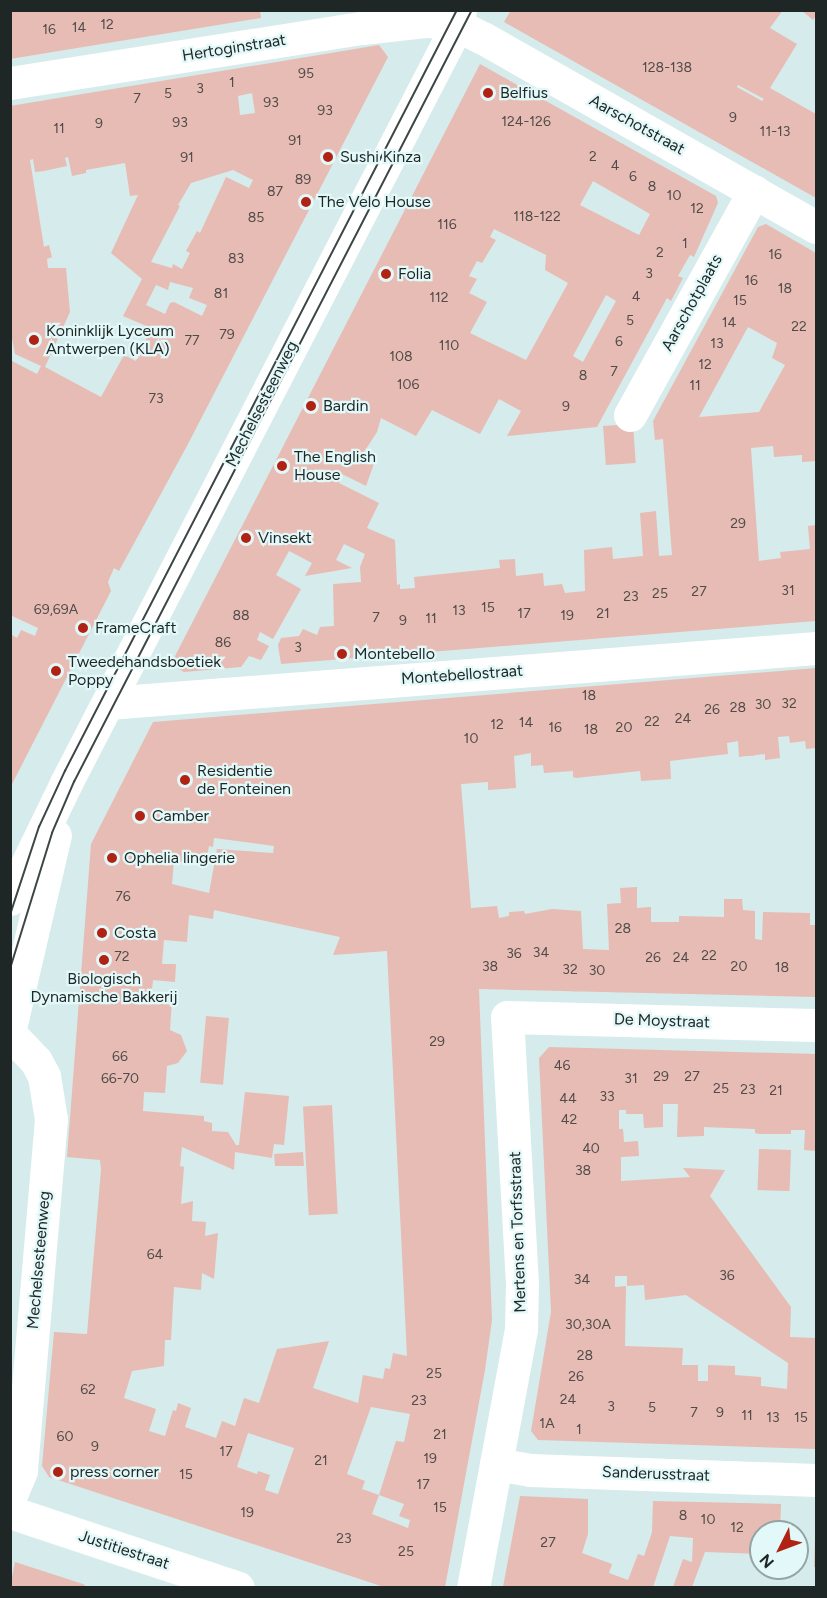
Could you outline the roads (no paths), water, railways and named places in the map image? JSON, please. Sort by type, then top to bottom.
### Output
[{"type":"street","name":"Hertoginstraat","points":[[10,83],[361,19],[425,21],[462,15]]},
{"type":"street","name":"Aarschotstraat","points":[[462,15],[816,227]]},
{"type":"street","name":"Mechelsesteenweg","points":[[10,1028],[19,895],[66,783],[462,15]]},
{"type":"street","name":"Aarschotplaats","points":[[630,415],[754,191]]},
{"type":"street","name":"Montebellostraat","points":[[108,703],[816,648]]},
{"type":"street","name":"De Moystraat","points":[[507,1017],[816,1025]]},
{"type":"street","name":"Mertens en Torfsstraat","points":[[473,1587],[521,1318],[522,1284],[507,1017]]},
{"type":"street","name":"Mechelsesteenweg","points":[[10,1034],[36,1061],[44,1076],[51,1119],[21,1471],[10,1497]]},
{"type":"street","name":"Sanderusstraat","points":[[496,1464],[530,1470],[816,1480]]},
{"type":"street","name":"Justitiestraat","points":[[10,1512],[238,1587]]},
{"type":"tram line","points":[[10,915],[39,827],[65,771],[457,10]]},
{"type":"tram line","points":[[10,969],[52,833],[74,782],[472,10]]},
{"type":"place","name":"Belfius","points":[[488,93]]},
{"type":"place","name":"Sushi Kinza","points":[[328,157]]},
{"type":"place","name":"The Velo House","points":[[306,202]]},
{"type":"place","name":"Folia","points":[[386,274]]},
{"type":"place","name":"Koninklijk Lyceum Antwerpen (KLA)","points":[[34,340]]},
{"type":"place","name":"Bardin","points":[[311,406]]},
{"type":"place","name":"The English House","points":[[282,466]]},
{"type":"place","name":"Vinsekt","points":[[246,538]]},
{"type":"place","name":"FrameCraft","points":[[83,628]]},
{"type":"place","name":"Montebello","points":[[342,654]]},
{"type":"place","name":"Tweedehandsboetiek Poppy","points":[[56,671]]},
{"type":"place","name":"Residentie de Fonteinen","points":[[185,780]]},
{"type":"place","name":"Camber","points":[[140,816]]},
{"type":"place","name":"Ophelia lingerie","points":[[112,858]]},
{"type":"place","name":"Costa","points":[[102,933]]},
{"type":"place","name":"Biologisch Dynamische Bakkerij","points":[[104,960]]},
{"type":"place","name":"press corner","points":[[58,1472]]}]
